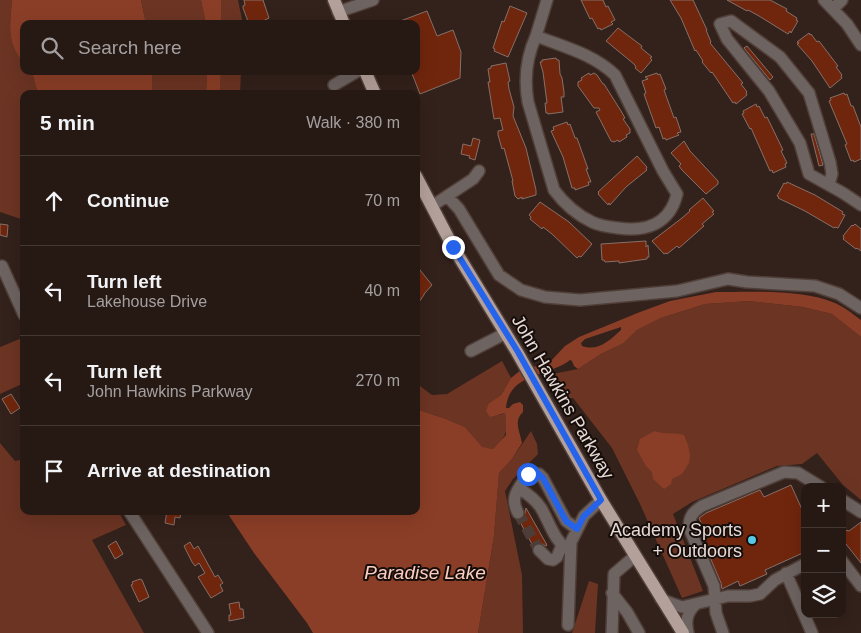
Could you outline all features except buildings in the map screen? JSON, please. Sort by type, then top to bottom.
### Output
[{"type":"main road","points":[[336,6],[342,20]]},
{"type":"main road","points":[[367,75],[373,90]]},
{"type":"main road","name":"John Hawkins Parkway","points":[[420,184],[453,247],[518,352],[601,500],[661,599],[684,633]]},
{"type":"street","points":[[336,6],[373,0]]},
{"type":"street","points":[[536,36],[586,55],[604,64],[615,75],[677,194],[674,207],[667,216],[645,228],[601,226],[590,222],[562,201],[554,190],[528,102],[526,88],[530,51],[547,0]]},
{"type":"street","points":[[826,2],[842,0]]},
{"type":"street","points":[[826,2],[847,24],[860,42]]},
{"type":"street","points":[[829,184],[832,174],[830,162],[809,93],[780,57],[731,21],[720,24],[732,46],[769,91],[800,143],[809,174],[859,200]]},
{"type":"street","points":[[334,85],[351,75]]},
{"type":"street","points":[[432,206],[479,172]]},
{"type":"street","points":[[447,196],[459,209],[499,275],[521,290],[545,297],[580,300],[676,291],[728,279],[815,286],[839,294],[861,308]]},
{"type":"street","points":[[2,266],[20,306]]},
{"type":"street","points":[[471,351],[506,333]]},
{"type":"street","points":[[723,633],[716,613],[714,586],[689,528],[689,519],[702,506],[784,472],[798,472],[815,483]]},
{"type":"street","points":[[518,513],[513,502],[520,488],[528,474],[539,474],[566,521],[577,529]]},
{"type":"street","points":[[520,488],[540,507],[566,548],[568,625]]},
{"type":"street","points":[[539,550],[548,559],[553,560],[557,557],[571,542],[584,516],[601,500]]},
{"type":"street","points":[[846,503],[861,512]]},
{"type":"street","points":[[132,515],[208,633]]},
{"type":"street","points":[[612,633],[614,574],[635,556]]},
{"type":"street","points":[[661,599],[679,606],[737,595],[750,596],[760,594],[786,573],[801,566]]},
{"type":"street","points":[[846,566],[861,586]]},
{"type":"street","points":[[786,573],[812,633]]},
{"type":"street","points":[[612,593],[627,612],[639,633]]},
{"type":"street","points":[[688,633],[688,613],[696,604]]},
{"type":"shaded area","points":[[0,0],[12,0],[10,33],[14,48],[20,58],[20,75],[34,75],[37,90],[20,90],[20,219],[0,212]]},
{"type":"shaded area","points":[[141,0],[201,0],[205,20],[145,20]]},
{"type":"shaded area","points":[[221,0],[238,0],[242,20],[221,20]]},
{"type":"shaded area","points":[[152,75],[207,75],[206,90],[152,90]]},
{"type":"shaded area","points":[[221,75],[241,75],[240,90],[220,90]]},
{"type":"shaded area","points":[[749,301],[803,307],[832,314],[861,337],[861,500],[846,488],[846,483],[841,483],[817,453],[802,464],[777,466],[692,502],[673,514],[703,591],[682,598],[640,504],[612,448],[573,398],[558,398],[547,375],[578,369],[601,354],[624,343],[637,330],[661,318],[705,304]]},
{"type":"shaded area","points":[[20,339],[20,385],[0,394],[0,347]]},
{"type":"shaded area","points":[[502,361],[511,378],[501,395],[489,403],[499,415],[505,413],[506,429],[504,437],[493,449],[482,448],[465,427],[420,410],[420,386],[432,395],[447,394]]},
{"type":"shaded area","points":[[531,431],[537,444],[538,454],[513,479],[505,491],[522,575],[523,633],[478,633],[494,536],[499,473],[512,459]]},
{"type":"shaded area","points":[[0,443],[15,461],[20,460],[20,515],[120,515],[126,525],[92,540],[144,633],[0,633]]},
{"type":"shaded area","points":[[589,581],[598,584],[595,633],[572,633]]},
{"type":"water","points":[[12,0],[141,0],[145,20],[20,20],[20,58],[14,49],[10,25]]},
{"type":"water","points":[[201,0],[221,0],[221,20],[205,20]]},
{"type":"water","points":[[33,75],[152,75],[152,90],[37,90]]},
{"type":"water","points":[[207,75],[221,75],[220,90],[206,90]]},
{"type":"water","name":"Paradise Lake","points":[[716,292],[792,293],[822,299],[835,303],[845,309],[861,320],[861,337],[832,314],[803,307],[749,301],[705,304],[661,318],[637,330],[624,343],[601,354],[578,369],[570,360],[552,370],[522,381],[509,396],[506,408],[520,402],[523,405],[523,412],[518,419],[522,443],[512,459],[499,473],[494,536],[478,633],[313,633],[229,515],[420,515],[420,410],[465,427],[482,447],[493,449],[506,435],[505,413],[490,417],[486,411],[489,403],[501,395],[511,378],[521,370],[549,363],[565,346],[579,337],[670,301]],"holes":[[[621,327],[621,330],[608,341],[593,347],[582,346],[581,343],[585,339]]]},
{"type":"water","points":[[655,431],[684,435],[690,455],[689,463],[682,474],[672,479],[671,484],[664,489],[653,479],[652,472],[646,466],[637,450],[640,439]]},
{"type":"tunnel","points":[[518,513],[539,550]]},
{"type":"place","name":"Academy Sports + Outdoors","points":[[752,540]]},
{"type":"route","points":[[453,247],[518,352],[601,500],[584,516],[577,529],[566,521],[543,478],[539,474],[528,474]]}]
